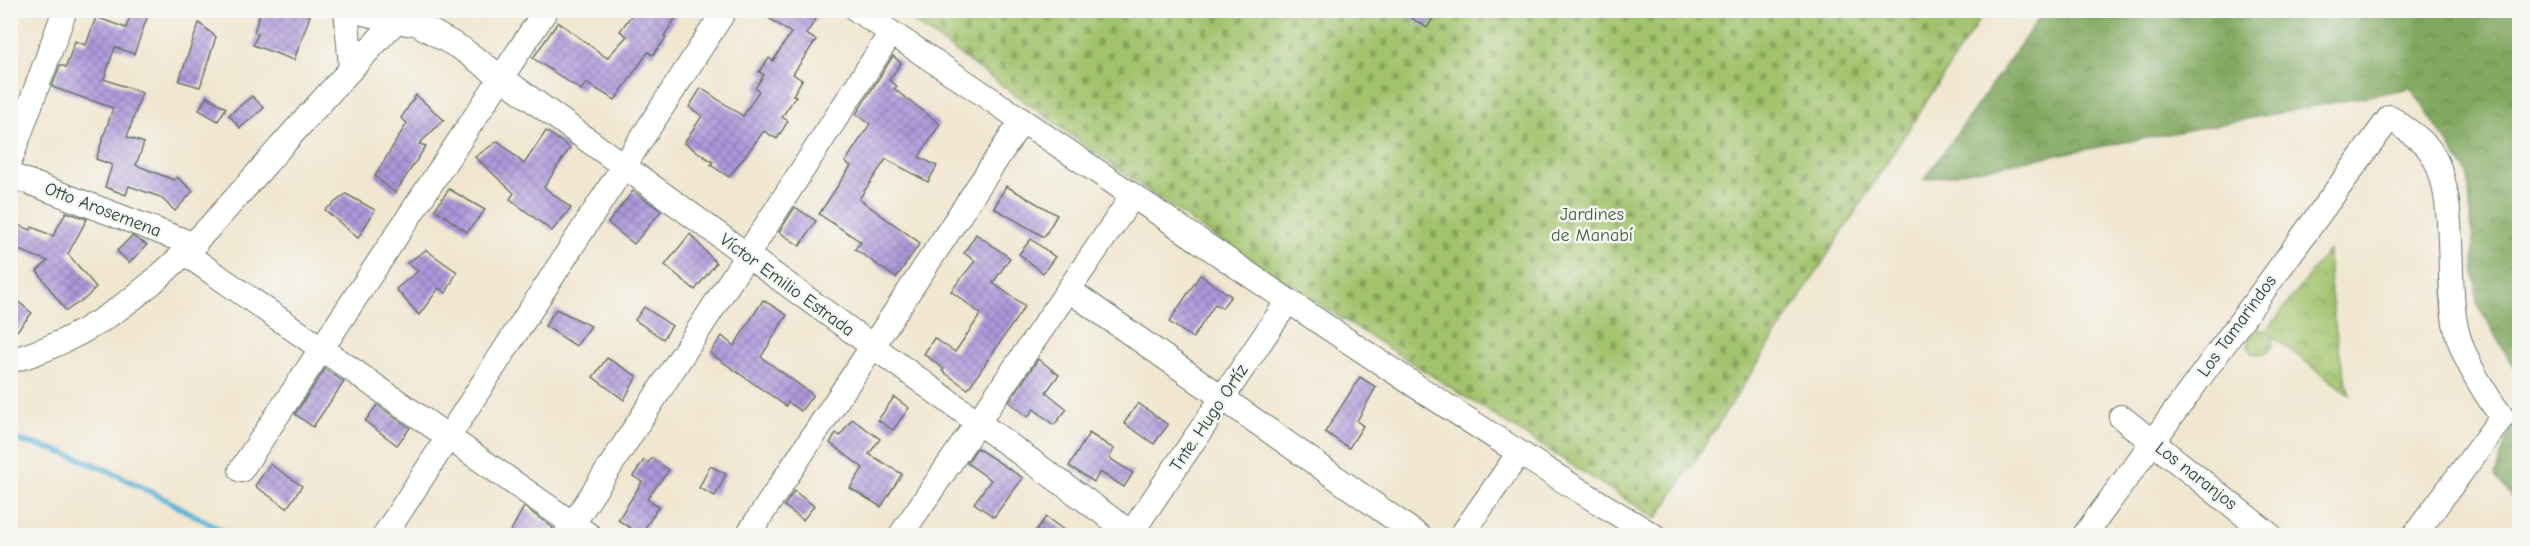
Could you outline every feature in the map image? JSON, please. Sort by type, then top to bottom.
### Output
[{"type":"street","points":[[10,160],[65,10]]},
{"type":"street","points":[[346,10],[351,67]]},
{"type":"street","name":"Víctor Emilio Estrada","points":[[351,10],[399,14],[439,34],[502,77],[1132,535]]},
{"type":"street","points":[[241,470],[546,10]]},
{"type":"street","points":[[384,536],[725,10]]},
{"type":"street","points":[[857,10],[1288,301],[1519,453],[1654,536]]},
{"type":"street","points":[[10,361],[63,344],[90,330],[146,290],[190,249],[399,14]]},
{"type":"street","points":[[576,531],[747,256],[891,33]]},
{"type":"street","name":"Los Tamarindos","points":[[2084,536],[2390,117],[2431,152],[2440,170],[2448,223],[2456,328],[2479,382],[2502,417],[2414,536]]},
{"type":"street","points":[[747,536],[1021,122]]},
{"type":"street","name":"Otto Arosemena","points":[[10,175],[190,249],[576,531]]},
{"type":"street","points":[[900,536],[1132,197]]},
{"type":"street","points":[[1069,290],[1419,536]]},
{"type":"street","name":"Tnte. Hugo Ortíz","points":[[1132,535],[1288,301]]},
{"type":"street","name":"Los naranjos","points":[[2121,417],[2271,536]]},
{"type":"street","points":[[1461,536],[1519,453]]},
{"type":"green space","points":[[2045,10],[2519,11],[2519,377],[2477,303],[2468,174],[2411,88],[1924,180]]},
{"type":"green space","name":"Jardines de Manabí","points":[[899,11],[1985,11],[1657,519],[1203,230]]},
{"type":"green space","points":[[2328,250],[2334,323],[2350,395],[2272,336],[2273,345],[2265,354],[2252,353],[2247,346],[2250,334],[2258,329],[2267,331]]},
{"type":"green space","points":[[2519,397],[2519,505],[2495,476]]},
{"type":"building","points":[[132,10],[148,15],[134,54],[115,47],[104,79],[142,93],[127,137],[144,143],[136,165],[174,180],[177,177],[193,191],[175,211],[160,197],[129,186],[126,195],[105,187],[112,165],[96,159],[113,108],[52,87],[60,65],[66,67],[75,41],[86,45],[96,17],[126,28]]},
{"type":"building","points":[[261,10],[295,10],[310,16],[294,60],[253,45],[258,34],[254,32]]},
{"type":"building","points":[[635,10],[681,10],[664,36],[666,38],[653,55],[648,52],[615,100],[586,83],[581,90],[533,58],[558,22],[607,58],[627,36],[620,31]]},
{"type":"building","points":[[757,10],[822,10],[806,34],[816,40],[793,74],[802,80],[793,95],[796,96],[782,117],[788,121],[777,139],[764,131],[729,177],[711,165],[713,162],[684,143],[702,116],[689,107],[701,88],[743,116],[759,91],[755,88],[764,75],[759,72],[769,58],[773,61],[791,33]]},
{"type":"building","points":[[1399,10],[1438,10],[1427,28]]},
{"type":"building","points":[[199,23],[216,37],[200,87],[179,81]]},
{"type":"building","points":[[893,56],[901,63],[889,80],[897,86],[894,89],[940,124],[919,157],[937,166],[928,182],[886,159],[859,199],[920,243],[896,278],[855,249],[861,242],[819,214],[851,166],[845,162],[870,124],[856,114]]},
{"type":"building","points":[[416,95],[444,120],[419,144],[426,146],[395,193],[375,176],[407,123],[401,118]]},
{"type":"building","points":[[207,96],[226,108],[218,121],[199,110]]},
{"type":"building","points":[[252,96],[264,108],[240,128],[229,115]]},
{"type":"building","points":[[546,131],[570,148],[544,187],[571,208],[552,231],[510,199],[514,193],[475,157],[498,141],[524,164]]},
{"type":"building","points":[[1006,186],[1057,215],[1044,237],[994,208]]},
{"type":"building","points":[[449,189],[485,210],[467,232],[435,209]]},
{"type":"building","points":[[633,191],[661,211],[634,244],[608,223]]},
{"type":"building","points":[[346,194],[375,210],[358,238],[325,210]]},
{"type":"building","points":[[795,207],[816,221],[800,246],[779,232]]},
{"type":"building","points":[[66,212],[87,219],[68,254],[96,287],[87,297],[66,311],[37,271],[48,261],[10,247],[10,222],[31,230],[32,227],[53,236]]},
{"type":"building","points":[[690,234],[716,263],[695,290],[665,265]]},
{"type":"building","points":[[976,234],[1010,258],[993,283],[1025,306],[968,389],[942,371],[944,369],[924,354],[934,338],[955,352],[981,314],[951,291],[975,261],[964,253]]},
{"type":"building","points":[[132,236],[147,245],[129,263],[117,251]]},
{"type":"building","points":[[1031,239],[1055,257],[1043,273],[1019,254]]},
{"type":"building","points":[[426,250],[457,272],[446,293],[439,288],[419,315],[396,289],[418,271],[407,263]]},
{"type":"building","points":[[1200,275],[1231,296],[1222,308],[1215,304],[1193,338],[1169,322]]},
{"type":"building","points":[[10,295],[32,313],[10,339]]},
{"type":"building","points":[[763,300],[787,315],[761,357],[813,395],[801,411],[788,402],[786,406],[710,353],[722,336],[734,346]]},
{"type":"building","points":[[644,307],[672,326],[663,339],[635,320]]},
{"type":"building","points":[[556,309],[591,326],[576,346],[545,326]]},
{"type":"building","points":[[607,358],[637,376],[624,400],[593,377]]},
{"type":"building","points":[[1038,359],[1059,375],[1046,392],[1067,409],[1054,425],[1034,409],[1028,417],[1009,402]]},
{"type":"building","points":[[325,369],[344,382],[313,427],[295,414]]},
{"type":"building","points":[[1360,377],[1376,387],[1357,421],[1363,426],[1349,448],[1325,432]]},
{"type":"building","points":[[894,397],[909,408],[893,430],[878,420]]},
{"type":"building","points":[[1138,403],[1168,425],[1154,444],[1124,423]]},
{"type":"building","points":[[377,405],[410,428],[397,445],[365,421]]},
{"type":"building","points":[[852,419],[880,439],[869,454],[902,474],[881,507],[850,488],[863,468],[830,443],[836,433],[840,436]]},
{"type":"building","points":[[1089,433],[1114,449],[1109,458],[1133,473],[1124,487],[1100,472],[1094,482],[1069,466]]},
{"type":"building","points":[[977,448],[1023,478],[994,517],[974,503],[991,480],[967,463]]},
{"type":"building","points":[[652,458],[669,470],[647,499],[659,506],[641,535],[618,520],[642,482],[633,476],[644,460],[648,463]]},
{"type":"building","points":[[270,464],[302,486],[287,508],[255,486]]},
{"type":"building","points":[[710,466],[726,474],[715,496],[699,488]]},
{"type":"building","points":[[794,491],[814,506],[803,520],[784,506]]},
{"type":"building","points":[[524,507],[553,528],[548,536],[508,536]]},
{"type":"building","points":[[1046,517],[1072,536],[1032,536]]},
{"type":"waterway","points":[[10,439],[40,446],[97,466],[233,536]]}]
